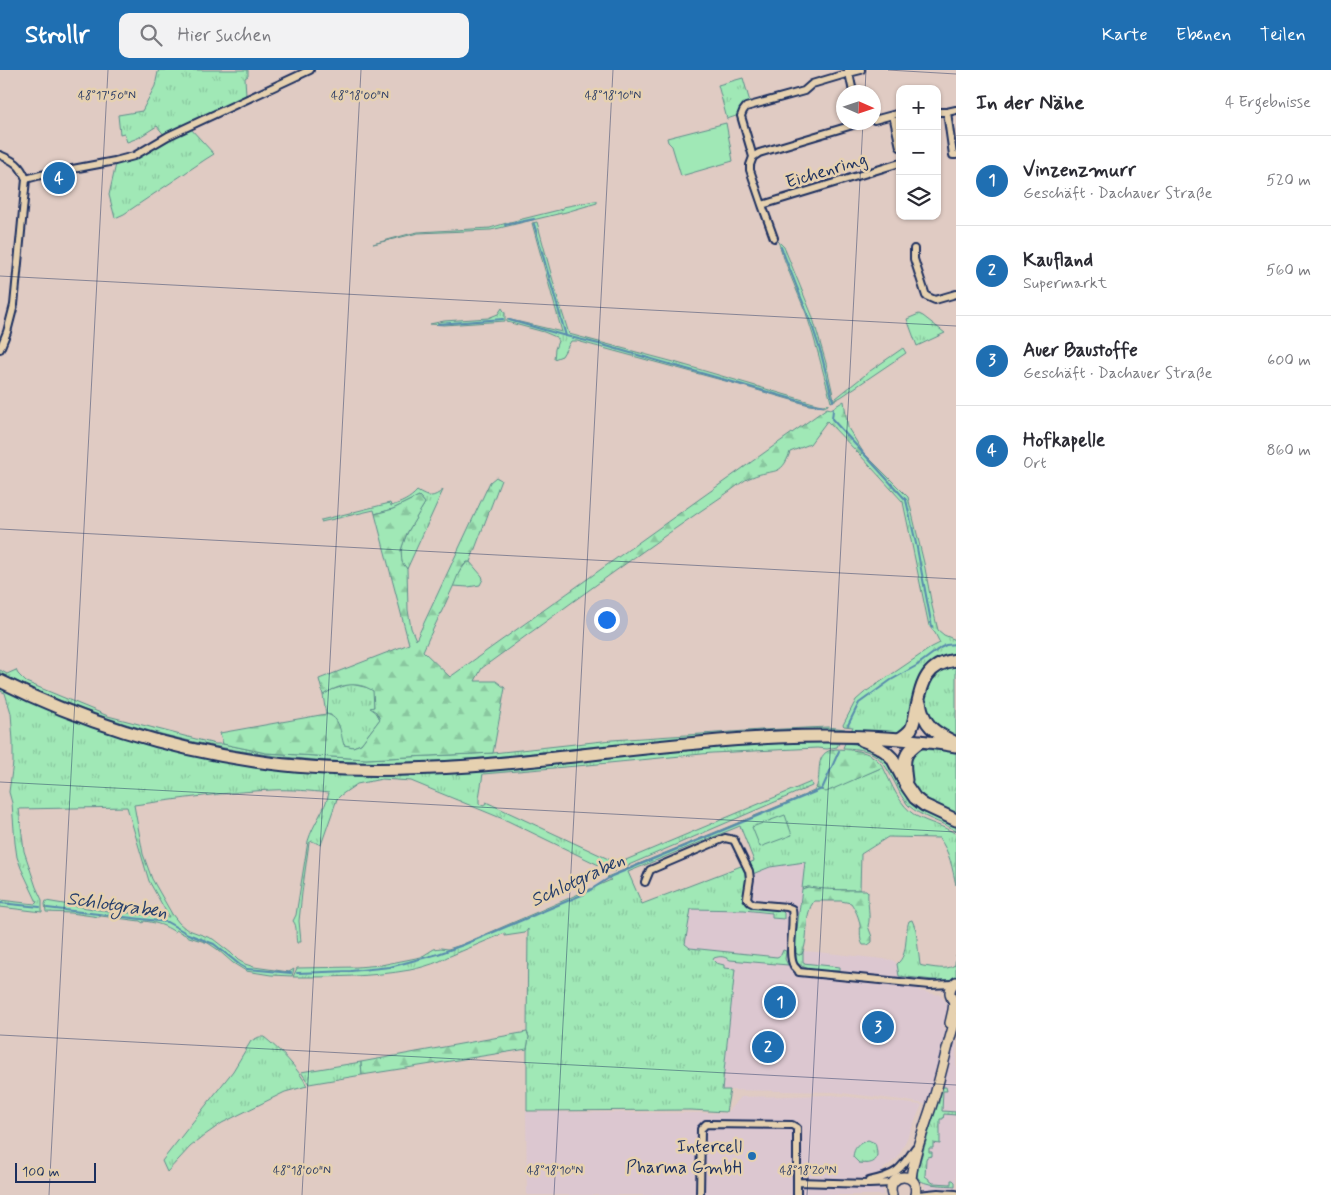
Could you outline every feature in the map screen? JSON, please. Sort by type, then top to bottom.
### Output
[{"type":"highway","points":[[899,739],[911,728],[925,678],[932,669],[944,662],[956,660]]},
{"type":"highway","points":[[0,681],[76,714],[141,736],[228,756],[276,764],[316,767],[358,769],[432,768],[738,740],[803,737],[899,739],[956,744]]},
{"type":"highway","points":[[919,697],[923,716],[929,726],[956,744]]},
{"type":"highway","points":[[853,737],[875,745],[888,754],[906,785],[919,801],[956,820]]},
{"type":"highway","points":[[906,785],[906,754],[921,741]]},
{"type":"street","points":[[26,179],[134,156],[168,136],[310,70]]},
{"type":"street","points":[[774,238],[750,170],[752,157],[742,116],[743,112],[746,107],[804,91],[812,84],[848,72],[861,70]]},
{"type":"street","points":[[848,72],[851,85]]},
{"type":"street","points":[[941,112],[956,110]]},
{"type":"street","points":[[947,112],[954,155],[956,155]]},
{"type":"street","points":[[881,118],[896,114]]},
{"type":"street","name":"Eichenring","points":[[752,157],[759,153],[837,130]]},
{"type":"street","points":[[0,155],[22,168],[26,179],[14,305],[7,332],[0,349]]},
{"type":"street","name":"Eichenring","points":[[762,205],[896,165]]},
{"type":"street","points":[[914,249],[914,259],[926,296],[935,300],[956,294]]},
{"type":"street","points":[[646,882],[650,870],[725,838],[734,840],[749,871],[750,879],[747,898],[750,902],[787,907],[792,910],[794,919],[791,957],[794,966],[799,972],[930,985],[954,983]]},
{"type":"street","points":[[924,1127],[927,1108],[953,1010],[950,990],[954,983]]},
{"type":"street","points":[[930,985],[953,1000]]},
{"type":"street","points":[[913,1186],[914,1158],[940,1080],[956,1018]]},
{"type":"street","points":[[700,1195],[701,1129],[706,1124],[792,1125],[797,1128],[797,1195]]},
{"type":"street","points":[[857,1183],[884,1178],[898,1171],[920,1140]]},
{"type":"street","points":[[797,1182],[869,1184],[892,1190],[898,1178],[913,1186],[938,1193],[956,1194]]},
{"type":"shaded area","points":[[805,861],[795,952],[802,954],[803,951],[817,952],[893,960],[897,964],[899,976],[919,978],[919,991],[940,995],[948,1006],[943,1028],[956,1036],[956,1195],[925,1195],[925,1184],[919,1180],[918,1176],[919,1165],[936,1106],[833,1092],[722,1090],[735,969],[724,968],[722,964],[716,963],[713,960],[718,956],[726,957],[730,960],[787,965],[785,959],[786,951],[777,957],[690,948],[685,944],[691,909],[744,910],[772,913],[782,911],[749,906],[746,903],[750,875],[770,867]]},
{"type":"shaded area","points":[[832,1095],[922,1105],[898,1158],[883,1169],[883,1195],[527,1195],[526,1112],[726,1113],[741,1097]]},
{"type":"green space","points":[[159,70],[248,70],[248,76],[245,78],[246,95],[165,136],[157,126],[138,138],[127,142],[124,133],[120,134],[118,115],[142,111],[155,86]]},
{"type":"green space","points":[[743,78],[750,102],[742,107],[739,115],[727,119],[718,85]]},
{"type":"green space","points":[[726,123],[733,161],[681,176],[672,146],[667,138]]},
{"type":"green space","points":[[190,128],[214,154],[124,214],[115,218],[109,195],[116,164],[135,158]]},
{"type":"green space","points":[[597,201],[597,203],[491,230],[418,233],[373,244],[418,232],[490,228],[563,209],[563,207]]},
{"type":"green space","points":[[537,222],[569,334],[674,362],[817,404],[828,405],[824,407],[809,405],[577,341],[571,341],[562,356],[554,359],[558,341],[556,337],[507,322],[507,319],[562,332],[532,223]]},
{"type":"green space","points":[[778,241],[784,247],[812,315],[834,399],[831,402],[810,324]]},
{"type":"green space","points":[[502,308],[505,313],[505,321],[444,325],[430,324],[444,321],[488,318],[498,314]]},
{"type":"green space","points":[[919,314],[945,333],[917,346],[907,319]]},
{"type":"green space","points":[[903,348],[906,353],[831,402],[870,371]]},
{"type":"green space","points":[[844,401],[848,428],[863,452],[860,455],[827,421],[810,444],[790,452],[780,469],[759,474],[742,482],[634,557],[482,668],[475,681],[496,681],[505,688],[493,753],[366,759],[266,753],[223,744],[220,733],[326,714],[335,718],[341,731],[344,745],[353,747],[361,744],[380,719],[376,712],[370,708],[374,707],[373,691],[361,686],[348,685],[341,686],[323,695],[319,679],[409,644],[375,514],[393,509],[419,496],[425,503],[407,533],[401,550],[402,562],[407,569],[408,610],[411,628],[416,640],[490,482],[496,477],[501,480],[470,562],[467,562],[460,571],[423,651],[450,677],[827,408],[831,409]]},
{"type":"green space","points":[[863,452],[908,497],[938,630],[956,640],[956,656],[936,662],[908,727],[898,732],[867,731],[849,734],[853,727],[843,725],[856,700],[940,643],[929,626],[903,502],[860,455]]},
{"type":"green space","points":[[443,490],[407,569],[402,562],[402,548],[408,531],[425,503],[419,496],[393,509],[375,514],[374,510],[321,522],[321,520],[390,503],[391,506],[395,505],[417,491],[430,496],[436,495]]},
{"type":"green space","points":[[467,562],[470,562],[482,576],[483,579],[480,585],[468,587],[453,586],[457,575]]},
{"type":"green space","points":[[956,663],[956,738],[937,730],[923,708],[927,683],[943,667]]},
{"type":"green space","points":[[0,670],[7,674],[16,670],[26,682],[108,716],[215,744],[266,753],[366,759],[493,753],[612,740],[761,730],[828,727],[845,729],[843,733],[707,738],[476,762],[391,766],[348,765],[303,763],[213,750],[126,728],[41,696],[0,677],[0,675],[65,704],[132,727],[200,746],[270,758],[331,764],[423,764],[485,760],[624,746],[622,744],[481,758],[382,763],[304,759],[259,754],[214,746],[126,724],[41,692],[0,673]]},
{"type":"green space","points":[[351,684],[374,691],[374,707],[371,708],[380,719],[361,744],[353,747],[344,745],[331,715],[326,714],[323,695],[331,690]]},
{"type":"green space","points":[[0,685],[99,727],[306,770],[642,752],[781,741],[839,743],[837,747],[827,749],[712,753],[483,774],[479,804],[484,806],[486,802],[617,863],[615,871],[611,871],[508,821],[411,781],[382,779],[357,784],[337,799],[321,845],[312,841],[309,843],[299,921],[301,942],[298,943],[293,921],[296,915],[308,841],[329,793],[286,790],[255,791],[134,805],[143,854],[152,879],[179,923],[186,929],[213,939],[245,964],[289,972],[294,969],[292,976],[271,975],[246,971],[208,943],[157,924],[101,916],[46,912],[46,901],[99,910],[169,917],[149,881],[127,807],[19,809],[24,851],[42,900],[42,912],[0,907],[0,900],[35,904],[37,902],[17,857],[12,803],[9,792],[13,763],[11,713],[5,693],[0,691]]},
{"type":"green space","points":[[845,743],[864,745],[887,757],[904,790],[956,824],[956,831],[925,816],[908,805],[882,761],[877,756],[864,750],[843,748]]},
{"type":"green space","points":[[836,749],[868,754],[879,761],[883,767],[826,792],[816,788],[821,759],[824,754]]},
{"type":"green space","points":[[917,749],[956,751],[956,816],[919,796],[909,782],[907,762]]},
{"type":"green space","points":[[883,767],[897,794],[910,811],[916,816],[956,834],[956,885],[952,866],[943,843],[939,838],[888,837],[861,854],[860,890],[827,890],[808,887],[802,889],[805,862],[770,867],[750,875],[746,903],[749,906],[782,911],[784,919],[772,918],[772,913],[744,910],[691,909],[685,944],[690,948],[777,957],[781,955],[783,950],[786,951],[785,959],[788,965],[730,960],[722,957],[714,958],[713,960],[724,965],[724,968],[735,969],[722,1090],[730,1090],[726,1112],[691,1110],[527,1111],[527,1049],[529,1037],[527,1032],[528,929],[525,933],[505,936],[505,933],[440,961],[410,970],[337,977],[293,977],[297,968],[381,965],[421,957],[434,949],[448,949],[461,945],[611,880],[607,877],[805,795],[816,788],[826,791]],"holes":[[[740,826],[754,861],[642,904],[628,872]]]},
{"type":"green space","points":[[811,782],[812,786],[624,867],[621,862]]},
{"type":"green space","points":[[785,815],[792,835],[760,847],[752,827]]},
{"type":"green space","points":[[808,887],[866,890],[868,892],[868,926],[872,942],[868,945],[863,945],[859,919],[851,903],[814,901],[807,920],[806,941],[802,954],[799,955],[794,952],[802,889]]},
{"type":"green space","points":[[912,920],[916,930],[920,965],[948,968],[955,965],[956,955],[956,979],[946,983],[899,976],[897,964],[903,955],[909,921]]},
{"type":"green space","points":[[803,951],[803,963],[840,967],[840,971],[811,969],[799,964],[795,959],[794,952],[799,955]]},
{"type":"green space","points":[[527,1032],[529,1037],[527,1049],[362,1075],[361,1062]]},
{"type":"green space","points":[[264,1037],[282,1053],[294,1066],[307,1086],[285,1092],[222,1123],[190,1147],[167,1172],[162,1161],[233,1071],[251,1041]]},
{"type":"green space","points":[[361,1062],[362,1075],[309,1084],[301,1072]]},
{"type":"green space","points":[[942,1087],[946,1087],[947,1091],[943,1091],[942,1111],[956,1112],[956,1115],[944,1114],[943,1119],[940,1119],[940,1144],[933,1143],[933,1148],[929,1148],[932,1156],[926,1159],[925,1176],[933,1183],[951,1184],[951,1180],[953,1180],[955,1186],[935,1185],[920,1181],[917,1175]]},
{"type":"green space","points":[[868,1140],[875,1143],[877,1157],[873,1162],[859,1163],[853,1157],[854,1151],[859,1144]]},
{"type":"waterway","points":[[505,225],[534,219]]},
{"type":"waterway","points":[[534,224],[566,336],[823,406]]},
{"type":"waterway","points":[[781,247],[812,325],[833,401]]},
{"type":"waterway","points":[[438,324],[503,319]]},
{"type":"waterway","points":[[509,320],[566,336]]},
{"type":"waterway","points":[[833,410],[832,419],[906,500],[932,627]]},
{"type":"waterway","points":[[848,725],[859,703],[940,648],[956,644]]},
{"type":"waterway","name":"Schlotgraben","points":[[297,973],[390,967],[463,945],[584,894],[612,876],[822,789],[839,751]]},
{"type":"waterway","name":"Schlotgraben","points":[[0,903],[40,907]]},
{"type":"waterway","name":"Schlotgraben","points":[[47,908],[167,922],[188,934],[214,944],[247,969],[291,973]]},
{"type":"place","name":"Hofkapelle","points":[[59,178]]},
{"type":"place","name":"Vinzenzmurr","points":[[780,1002]]},
{"type":"place","name":"Auer Baustoffe","points":[[878,1027]]},
{"type":"place","name":"Kaufland","points":[[768,1047]]},
{"type":"place","name":"Intercell Pharma GmbH","points":[[752,1156]]}]
